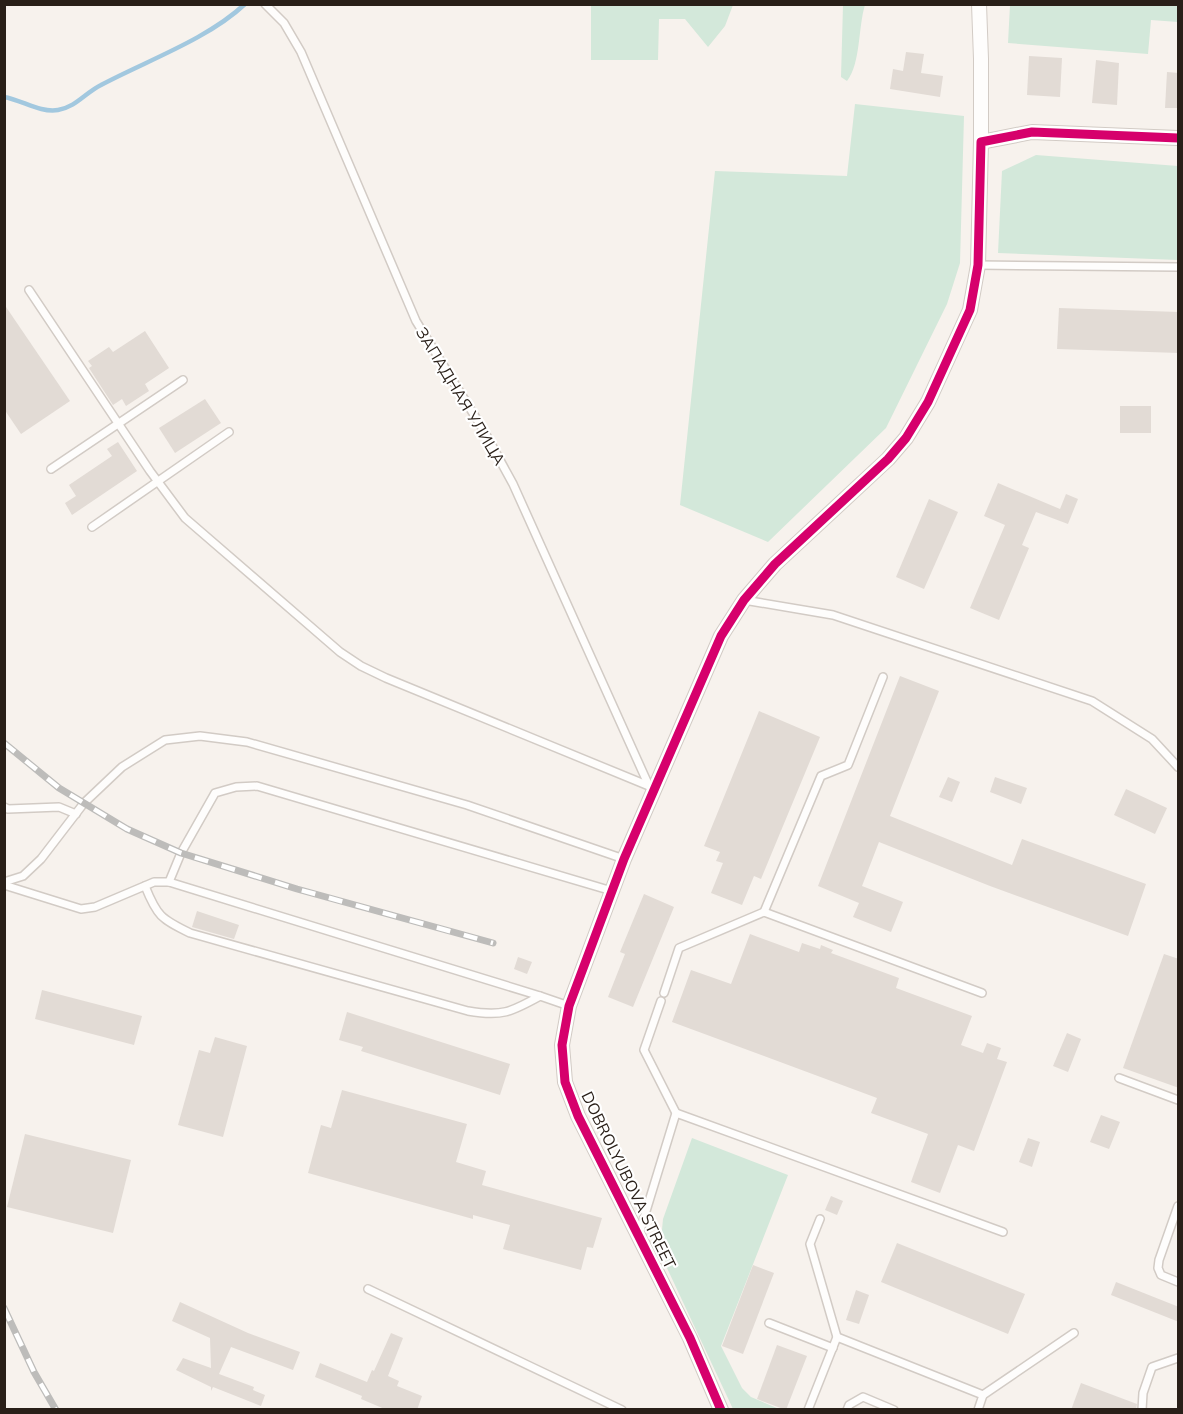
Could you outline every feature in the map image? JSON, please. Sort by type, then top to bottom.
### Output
[{"type":"street","name":"DOBROLYUBOVA STREET","points":[[721,1410],[690,1338],[578,1116],[565,1082],[562,1045],[568,1006],[652,787],[721,636],[744,600],[775,564],[888,459],[906,438],[928,402],[970,310],[978,265],[981,142],[979,4]]},
{"type":"street","points":[[981,142],[1032,132],[1179,138]]},
{"type":"lane","name":"ЗАПАДНАЯ УЛИЦА","points":[[265,4],[284,23],[301,52],[416,321],[484,430],[513,484],[652,787]]},
{"type":"lane","points":[[978,265],[1179,267]]},
{"type":"lane","points":[[29,290],[157,482],[185,518],[340,652],[361,666],[652,787]]},
{"type":"lane","points":[[51,469],[183,380]]},
{"type":"lane","points":[[92,527],[229,432]]},
{"type":"lane","points":[[744,600],[833,615],[1092,701],[1152,739],[1179,767]]},
{"type":"lane","points":[[764,912],[822,776],[848,765],[883,677]]},
{"type":"lane","points":[[4,883],[23,876],[41,859],[76,814],[122,767],[165,740],[200,736],[247,742],[467,805],[624,859]]},
{"type":"lane","points":[[169,882],[181,852],[215,793],[236,787],[257,786],[612,891]]},
{"type":"lane","points":[[4,807],[8,809],[59,807],[76,814]]},
{"type":"lane","points":[[4,883],[81,909],[95,907],[154,882],[169,882],[568,1006]]},
{"type":"lane","points":[[145,886],[152,903],[165,921],[190,933],[468,1011],[491,1015],[512,1011],[540,996]]},
{"type":"lane","points":[[664,993],[680,948],[764,912],[982,993]]},
{"type":"lane","points":[[661,1001],[644,1050],[676,1113],[1003,1232]]},
{"type":"lane","points":[[1119,1078],[1179,1100]]},
{"type":"lane","points":[[639,1234],[676,1113]]},
{"type":"lane","points":[[1179,1206],[1158,1268],[1161,1275],[1179,1282]]},
{"type":"lane","points":[[808,1410],[837,1337],[810,1244],[820,1219]]},
{"type":"lane","points":[[368,1289],[622,1410]]},
{"type":"lane","points":[[769,1323],[833,1348]]},
{"type":"lane","points":[[978,1410],[983,1395],[1074,1333]]},
{"type":"lane","points":[[837,1337],[983,1395]]},
{"type":"lane","points":[[1142,1410],[1143,1393],[1152,1367],[1179,1358]]},
{"type":"lane","points":[[847,1410],[849,1405],[864,1397],[894,1410]]},
{"type":"green space","points":[[591,4],[733,5],[725,26],[708,47],[685,19],[659,19],[658,60],[591,60]]},
{"type":"green space","points":[[843,5],[865,5],[855,65],[847,81],[841,77]]},
{"type":"green space","points":[[1010,5],[1178,5],[1178,22],[1151,20],[1148,54],[1008,43]]},
{"type":"green space","points":[[855,104],[964,116],[960,263],[947,304],[886,428],[768,542],[680,505],[715,171],[847,176]]},
{"type":"green space","points":[[1036,155],[1178,166],[1178,260],[998,253],[1002,171]]},
{"type":"green space","points":[[692,1138],[788,1175],[721,1346],[742,1388],[751,1397],[779,1409],[733,1409],[667,1268],[661,1240],[663,1219]]},
{"type":"building","points":[[906,52],[924,54],[921,73],[943,76],[940,97],[890,89],[893,69],[903,71]]},
{"type":"building","points":[[1029,56],[1062,58],[1060,97],[1027,95]]},
{"type":"building","points":[[1096,60],[1119,63],[1117,105],[1092,103]]},
{"type":"building","points":[[1167,72],[1179,73],[1179,108],[1165,108]]},
{"type":"building","points":[[4,304],[70,401],[21,434],[4,409]]},
{"type":"building","points":[[1059,308],[1179,312],[1179,353],[1057,349]]},
{"type":"building","points":[[145,331],[169,368],[145,384],[149,391],[126,406],[122,399],[113,405],[89,368],[92,366],[88,361],[109,347],[113,352]]},
{"type":"building","points":[[205,399],[221,423],[175,453],[159,428]]},
{"type":"building","points":[[1120,406],[1151,406],[1151,433],[1120,433]]},
{"type":"building","points":[[118,442],[137,471],[72,515],[65,503],[76,496],[69,485],[112,456],[107,449]]},
{"type":"building","points":[[998,483],[1060,509],[1066,494],[1078,499],[1068,524],[1036,512],[1022,545],[1029,548],[999,620],[970,608],[1005,525],[984,516]]},
{"type":"building","points":[[929,499],[958,512],[924,589],[896,577]]},
{"type":"building","points":[[900,676],[939,691],[890,816],[1012,865],[1022,839],[1146,884],[1128,936],[990,886],[879,842],[862,886],[903,902],[891,932],[853,917],[859,903],[818,886]]},
{"type":"building","points":[[759,711],[820,737],[761,879],[754,876],[742,905],[711,893],[723,863],[716,861],[720,852],[704,846]]},
{"type":"building","points":[[948,777],[960,782],[952,802],[939,797]]},
{"type":"building","points":[[995,777],[1027,788],[1021,804],[990,792]]},
{"type":"building","points":[[1126,789],[1167,808],[1155,834],[1114,815]]},
{"type":"building","points":[[644,894],[674,907],[633,1007],[608,997],[625,954],[620,952]]},
{"type":"building","points":[[197,911],[239,925],[234,939],[192,927]]},
{"type":"building","points":[[750,934],[799,952],[802,943],[820,949],[821,945],[833,950],[831,953],[899,978],[896,988],[972,1016],[961,1045],[983,1053],[987,1043],[1001,1048],[997,1059],[1007,1062],[974,1151],[958,1145],[940,1193],[911,1182],[928,1134],[871,1113],[877,1098],[672,1022],[691,970],[731,984]]},
{"type":"building","points":[[1164,954],[1179,959],[1179,1088],[1123,1068]]},
{"type":"building","points":[[518,957],[532,962],[527,974],[514,969]]},
{"type":"building","points":[[42,990],[142,1016],[134,1045],[35,1019]]},
{"type":"building","points":[[347,1012],[510,1064],[500,1095],[361,1051],[363,1047],[339,1040]]},
{"type":"building","points":[[1067,1033],[1081,1039],[1068,1072],[1053,1066]]},
{"type":"building","points":[[215,1037],[247,1046],[223,1137],[178,1125],[199,1050],[210,1053]]},
{"type":"building","points":[[342,1090],[467,1124],[456,1162],[486,1171],[482,1185],[602,1218],[593,1248],[587,1247],[581,1270],[503,1249],[510,1225],[473,1215],[473,1219],[308,1173],[321,1125],[331,1128]]},
{"type":"building","points":[[1101,1115],[1120,1122],[1109,1149],[1090,1142]]},
{"type":"building","points":[[25,1134],[131,1160],[113,1233],[7,1207]]},
{"type":"building","points":[[1028,1138],[1040,1142],[1032,1167],[1019,1162]]},
{"type":"building","points":[[831,1196],[843,1201],[837,1215],[825,1210]]},
{"type":"building","points":[[897,1243],[1025,1294],[1008,1334],[881,1282]]},
{"type":"building","points":[[753,1265],[774,1273],[743,1354],[722,1346]]},
{"type":"building","points":[[1116,1282],[1179,1307],[1179,1322],[1111,1295]]},
{"type":"building","points":[[856,1290],[869,1295],[859,1324],[846,1320]]},
{"type":"building","points":[[180,1302],[248,1333],[300,1352],[293,1370],[231,1347],[219,1374],[254,1387],[253,1390],[265,1395],[261,1406],[213,1387],[211,1391],[211,1387],[176,1370],[183,1358],[211,1368],[210,1338],[172,1321]]},
{"type":"building","points":[[391,1333],[403,1338],[388,1376],[399,1381],[397,1386],[422,1396],[417,1410],[387,1410],[361,1399],[362,1396],[315,1377],[320,1363],[367,1382]]},
{"type":"building","points":[[777,1345],[807,1356],[786,1410],[757,1399]]},
{"type":"building","points":[[1081,1383],[1137,1404],[1136,1410],[1071,1410]]},
{"type":"waterway","points":[[4,97],[44,110],[64,108],[101,85],[195,39],[230,17],[245,4]]},
{"type":"railway","points":[[4,743],[59,788],[127,829],[181,853],[297,889],[493,943]]},
{"type":"railway","points":[[4,1308],[34,1372],[56,1410]]},
{"type":"cycle path","points":[[721,1410],[690,1338],[578,1116],[565,1082],[562,1045],[569,1006],[624,859],[721,636],[744,600],[775,564],[888,459],[906,438],[928,402],[970,310],[978,265],[981,142],[1032,132],[1178,138]]}]
